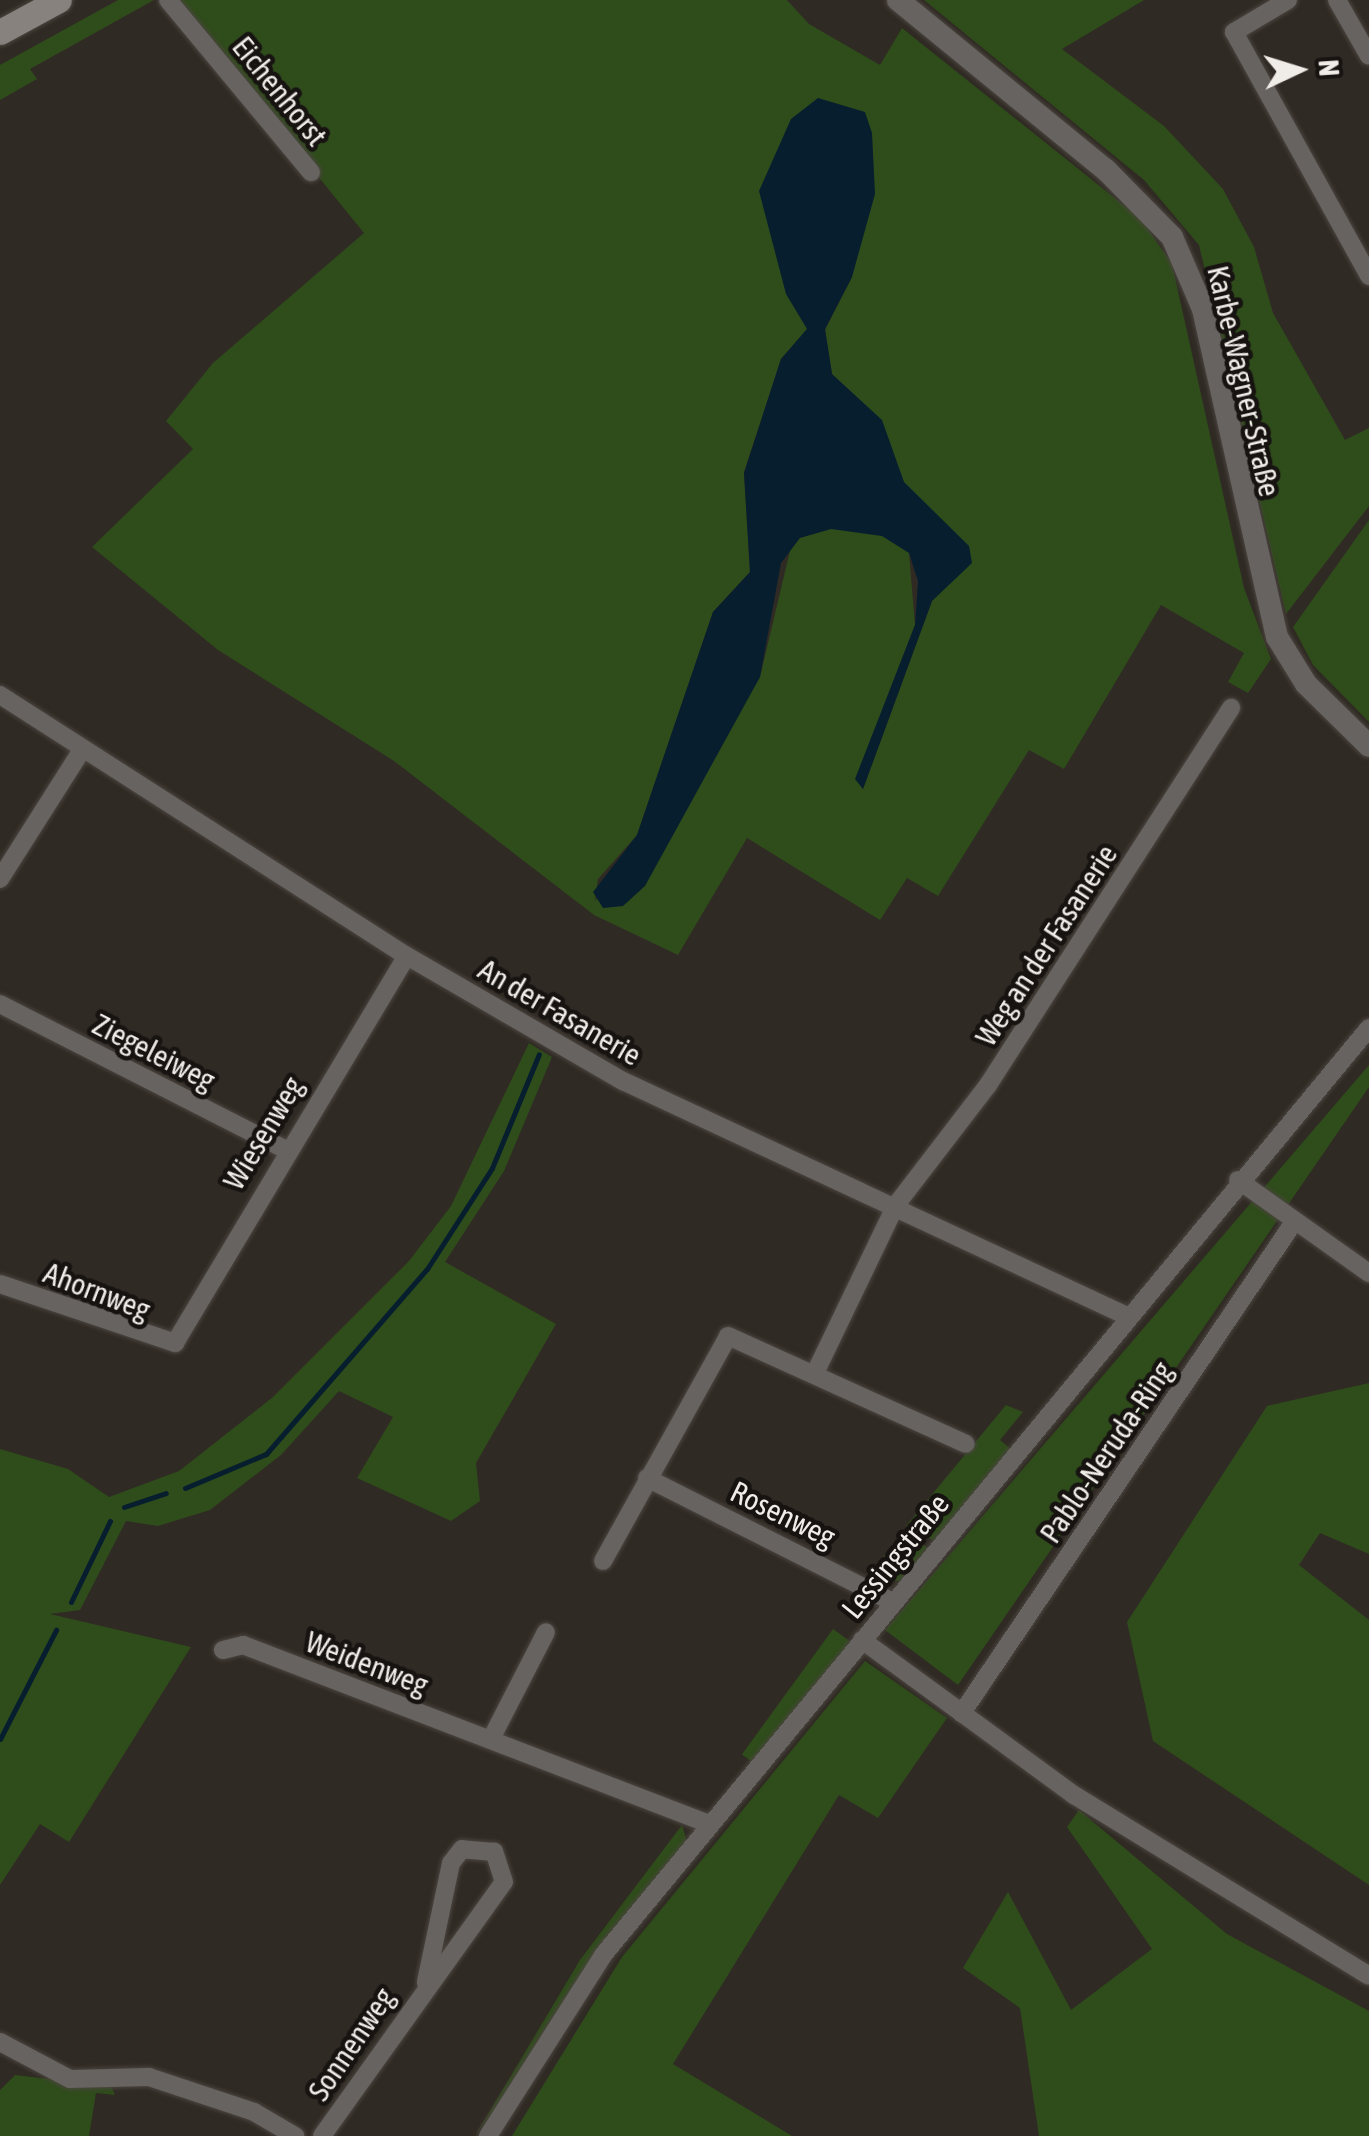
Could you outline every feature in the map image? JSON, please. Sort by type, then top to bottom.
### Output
[{"type":"main road","points":[[0,32],[59,0]]},
{"type":"street","name":"Eichenhorst","points":[[168,0],[311,172]]},
{"type":"street","name":"Karbe-Wagner-Straße","points":[[898,0],[1106,170],[1172,236],[1203,309],[1277,637],[1306,684],[1369,746]]},
{"type":"street","points":[[1288,0],[1234,32],[1369,276]]},
{"type":"street","points":[[1338,0],[1369,56]]},
{"type":"street","name":"An der Fasanerie","points":[[0,695],[407,956],[683,1112],[896,1205],[1127,1316]]},
{"type":"street","name":"Weg an der Fasanerie","points":[[896,1205],[988,1085],[1231,708]]},
{"type":"street","points":[[0,879],[82,750]]},
{"type":"street","name":"Wiesenweg","points":[[175,1343],[284,1149],[407,956]]},
{"type":"street","name":"Ziegeleiweg","points":[[0,1004],[284,1149]]},
{"type":"street","name":"Lessingstraße","points":[[488,2136],[604,1954],[1238,1180],[1369,1028]]},
{"type":"street","points":[[1238,1180],[1369,1273]]},
{"type":"street","points":[[816,1370],[896,1205]]},
{"type":"street","name":"Pablo-Neruda-Ring","points":[[962,1713],[1294,1222]]},
{"type":"street","name":"Ahornweg","points":[[0,1284],[175,1343]]},
{"type":"street","points":[[603,1561],[728,1336],[816,1370],[966,1444]]},
{"type":"street","name":"Rosenweg","points":[[647,1478],[893,1602]]},
{"type":"street","points":[[491,1739],[546,1632]]},
{"type":"street","points":[[862,1640],[1120,1824],[1369,1976]]},
{"type":"street","name":"Weidenweg","points":[[223,1650],[243,1645],[709,1824]]},
{"type":"street","name":"Sonnenweg","points":[[322,2136],[426,1982],[504,1882],[494,1852],[462,1849],[451,1863],[426,1982]]},
{"type":"street","points":[[0,2042],[70,2079],[148,2077],[254,2112],[294,2136]]},
{"type":"green space","points":[[118,0],[154,0],[30,69],[37,79],[0,100],[0,65]]},
{"type":"green space","points":[[175,0],[787,0],[809,24],[880,65],[902,28],[1141,219],[1172,264],[1244,588],[1271,659],[1248,693],[1228,682],[1244,653],[1161,605],[1064,769],[1029,750],[938,896],[907,878],[880,920],[747,838],[678,955],[594,915],[394,761],[218,650],[92,547],[193,449],[166,421],[213,363],[364,233]],"holes":[[[852,277],[825,330],[832,374],[760,677],[595,901],[598,879],[637,835],[713,612],[750,572],[744,472],[781,359],[807,329],[799,302]],[[909,553],[932,601],[863,789],[856,779],[915,625]]]},
{"type":"green space","points":[[924,0],[1144,0],[1062,49],[1164,126],[1223,189],[1254,247],[1273,313],[1345,440],[1369,428],[1369,506],[1286,614],[1199,245],[1144,180]]},
{"type":"green space","points":[[1369,520],[1369,722],[1313,665],[1293,627]]},
{"type":"green space","points":[[529,1043],[552,1057],[504,1171],[445,1262],[556,1324],[476,1463],[480,1501],[451,1521],[357,1478],[393,1417],[339,1391],[281,1455],[210,1510],[158,1526],[126,1521],[80,1610],[50,1614],[191,1647],[69,1842],[40,1824],[0,1885],[0,1449],[68,1469],[109,1497],[179,1471],[273,1397],[409,1261],[451,1206]]},
{"type":"green space","points":[[1369,1065],[1369,1087],[958,1685],[885,1630]]},
{"type":"green space","points":[[1369,1383],[1369,1554],[1320,1533],[1299,1565],[1369,1620],[1369,1885],[1153,1741],[1127,1622],[1267,1406]]},
{"type":"green space","points":[[1006,1405],[1023,1412],[1000,1440],[1012,1450],[936,1542],[906,1526]]},
{"type":"green space","points":[[901,1534],[931,1549],[904,1581],[866,1580]]},
{"type":"green space","points":[[833,1629],[852,1643],[761,1769],[742,1754]]},
{"type":"green space","points":[[865,1661],[947,1718],[878,1818],[839,1795],[673,2064],[792,2136],[512,2136],[622,1957]]},
{"type":"green space","points":[[1079,1810],[1227,1934],[1369,2011],[1369,2136],[1039,2136],[1020,2008],[963,1968],[1008,1892],[1071,2010],[1152,1949],[1067,1827]]},
{"type":"green space","points":[[682,1825],[687,1842],[475,2136],[580,1960]]},
{"type":"green space","points":[[15,2075],[111,2086],[115,2095],[96,2093],[89,2136],[0,2136],[0,2090]]},
{"type":"water","points":[[818,98],[865,112],[872,133],[875,194],[852,277],[825,329],[832,374],[882,420],[904,482],[969,546],[972,563],[932,601],[863,789],[855,779],[915,625],[918,581],[909,553],[882,536],[831,529],[800,538],[781,563],[760,677],[645,886],[623,906],[603,908],[593,892],[637,835],[713,612],[750,572],[744,473],[781,359],[807,329],[786,294],[759,191],[791,119]]},
{"type":"waterway","points":[[185,1488],[266,1454],[427,1269],[492,1168],[539,1054]]},
{"type":"waterway","points":[[124,1507],[166,1493]]},
{"type":"waterway","points":[[71,1602],[110,1521]]},
{"type":"waterway","points":[[0,1739],[56,1630]]}]
